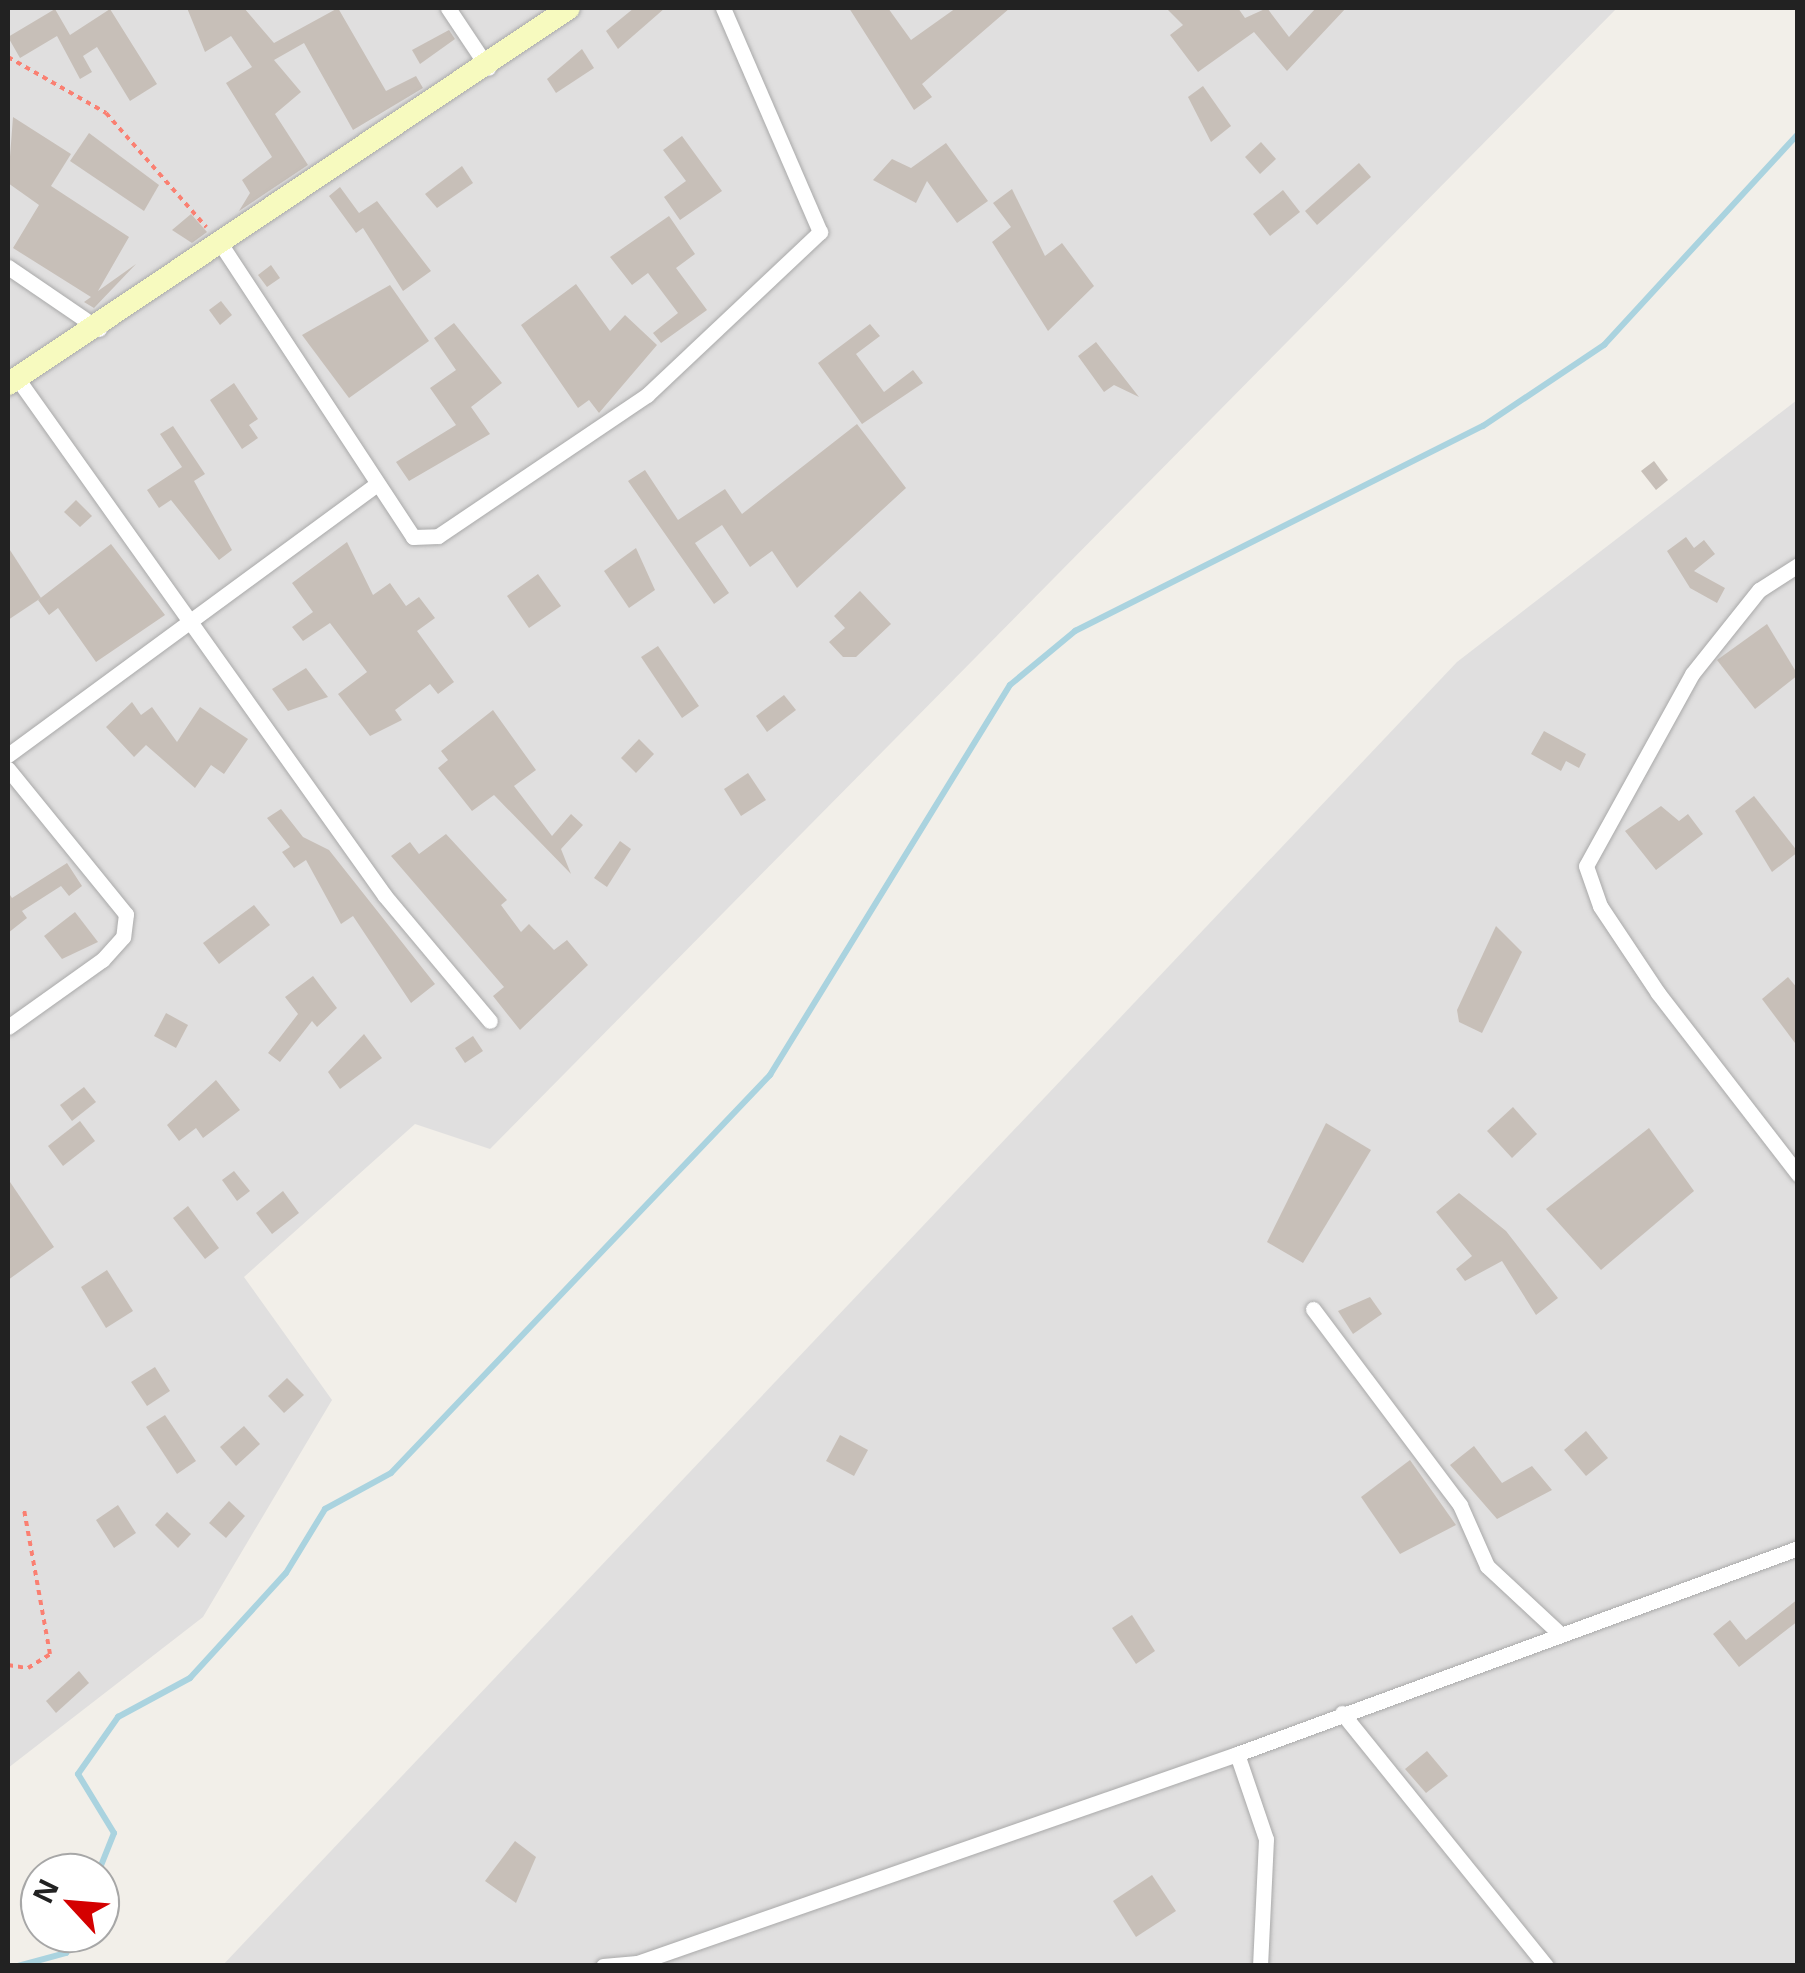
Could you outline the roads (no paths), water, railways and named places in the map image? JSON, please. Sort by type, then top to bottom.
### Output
[{"type":"street","points":[[448,8],[488,68]]},
{"type":"street","points":[[490,1021],[385,896],[194,621],[12,381],[99,329],[488,68],[569,8]]},
{"type":"street","points":[[222,246],[413,537],[438,536],[648,395],[808,250],[820,232],[816,210],[723,8]]},
{"type":"street","points":[[8,267],[99,329]]},
{"type":"street","points":[[8,755],[377,484]]},
{"type":"street","points":[[1798,565],[1759,590],[1692,674],[1586,866],[1600,906],[1658,993],[1798,1174]]},
{"type":"street","points":[[8,770],[126,914],[123,937],[102,960],[8,1027]]},
{"type":"street","points":[[1313,1308],[1460,1505],[1487,1566],[1559,1633]]},
{"type":"street","points":[[603,1966],[637,1963],[1237,1754],[1798,1548]]},
{"type":"street","points":[[1342,1713],[1546,1966]]},
{"type":"street","points":[[1237,1754],[1266,1839],[1260,1966]]},
{"type":"waterway","points":[[106,1853],[114,1833],[78,1774],[118,1717],[190,1678],[286,1573],[325,1509],[391,1473],[770,1075],[1010,685],[1075,631],[1483,426],[1604,345],[1798,134]]},
{"type":"waterway","points":[[18,1966],[66,1953]]}]
